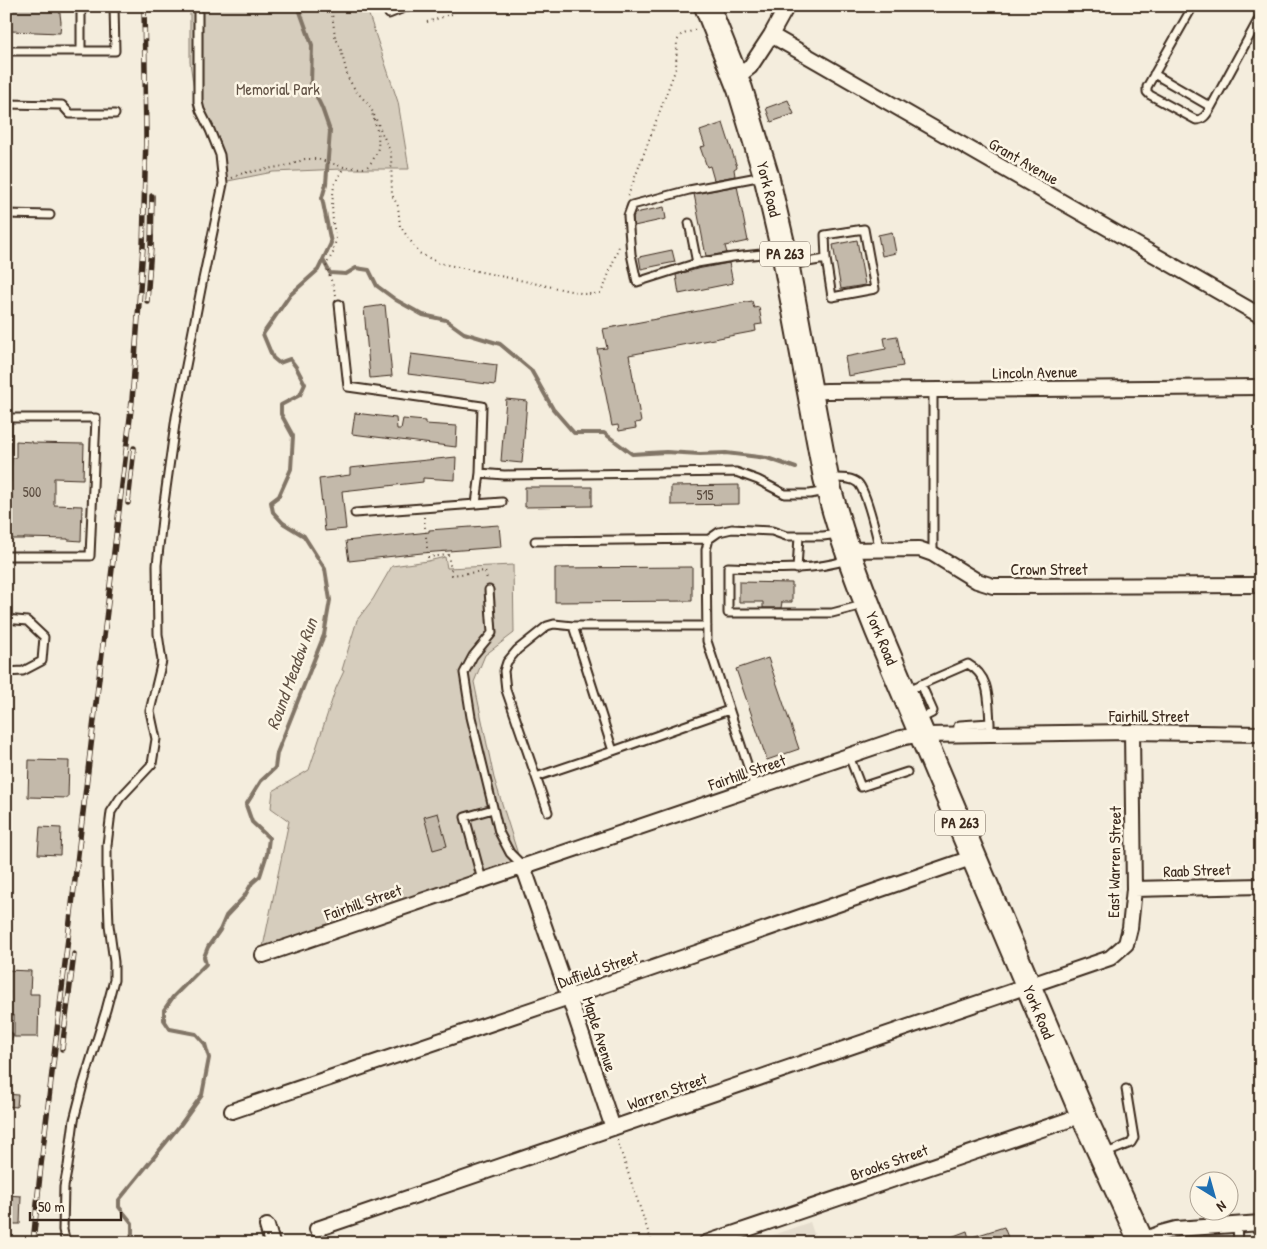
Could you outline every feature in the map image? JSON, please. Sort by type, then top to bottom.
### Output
[{"type":"highway","name":"York Road","points":[[707,6],[736,78],[755,134],[766,175],[785,259],[827,484],[846,547],[867,603],[913,688],[920,728],[1029,987],[1140,1242]]},
{"type":"street","points":[[736,78],[750,67],[771,36],[787,6]]},
{"type":"street","name":"Grant Avenue","points":[[771,36],[1261,316]]},
{"type":"street","name":"Lincoln Avenue","points":[[810,392],[1261,387]]},
{"type":"street","name":"Crown Street","points":[[846,547],[880,550],[919,549],[932,554],[977,582],[993,586],[1261,585]]},
{"type":"street","name":"Fairhill Street","points":[[263,955],[911,736],[920,728],[957,735],[990,729],[1261,734]]},
{"type":"street","name":"East Warren Street","points":[[1029,987],[1110,958],[1126,944],[1130,928],[1134,889],[1132,732]]},
{"type":"street","name":"Duffield Street","points":[[232,1111],[974,857]]},
{"type":"street","name":"Maple Avenue","points":[[523,866],[613,1128]]},
{"type":"street","name":"Raab Street","points":[[1134,889],[1261,886]]},
{"type":"street","name":"Warren Street","points":[[316,1229],[1029,987]]},
{"type":"street","name":"Brooks Street","points":[[706,1243],[724,1240],[1084,1115]]},
{"type":"street","points":[[1140,1242],[1176,1229],[1261,1223]]},
{"type":"street","points":[[267,1226],[272,1243]]},
{"type":"lane","points":[[81,6],[81,51]]},
{"type":"lane","points":[[6,51],[115,51],[114,6]]},
{"type":"lane","points":[[66,1243],[63,1230],[64,1187],[74,1120],[114,980],[107,871],[107,845],[111,812],[120,798],[152,764],[156,740],[150,710],[162,661],[158,634],[157,565],[163,510],[176,417],[223,184],[220,156],[198,102],[198,6]]},
{"type":"lane","points":[[389,14],[408,6]]},
{"type":"lane","points":[[1193,6],[1147,87],[1147,92],[1196,120],[1203,119],[1207,115],[1261,15]]},
{"type":"lane","points":[[1154,74],[1211,108]]},
{"type":"lane","points":[[6,104],[62,104],[70,114],[115,114]]},
{"type":"lane","points":[[766,175],[689,190],[632,205],[628,216],[631,254],[637,282],[697,264],[733,257],[826,259]]},
{"type":"lane","points":[[6,214],[50,215]]},
{"type":"lane","points":[[689,223],[697,264]]},
{"type":"lane","points":[[864,229],[875,289],[832,297],[826,259],[825,235],[864,229]]},
{"type":"lane","points":[[339,304],[348,387],[482,406],[480,473],[476,504]]},
{"type":"lane","points":[[932,554],[933,390]]},
{"type":"lane","points":[[6,480],[6,418],[96,418],[90,556],[6,556]]},
{"type":"lane","points":[[480,473],[504,475],[736,472],[758,480],[785,494],[810,494],[827,484],[849,479],[857,482],[864,491],[880,550]]},
{"type":"lane","points":[[6,497],[6,506]]},
{"type":"lane","points":[[355,513],[502,502]]},
{"type":"lane","points":[[535,541],[708,539],[719,532],[732,529],[772,531],[786,536],[823,536],[846,547],[833,564],[797,568],[728,567],[728,613],[832,613],[867,603]]},
{"type":"lane","points":[[797,568],[799,536]]},
{"type":"lane","points":[[708,539],[706,550],[707,641],[755,788]]},
{"type":"lane","points":[[489,590],[492,633],[472,656],[464,673],[471,717],[499,832],[510,853],[523,866]]},
{"type":"lane","points":[[6,618],[27,621],[44,637],[42,660],[23,671],[6,672]]},
{"type":"lane","points":[[548,812],[506,690],[504,671],[507,662],[517,650],[547,626],[554,624],[573,626],[707,626]]},
{"type":"lane","points":[[573,626],[613,751]]},
{"type":"lane","points":[[913,688],[968,664],[982,677],[987,686],[990,729]]},
{"type":"lane","points":[[536,777],[729,710]]},
{"type":"lane","points":[[849,756],[860,787],[907,772]]},
{"type":"lane","points":[[482,880],[465,818],[493,809]]},
{"type":"lane","points":[[1102,1155],[1131,1143],[1134,1138],[1126,1089]]},
{"type":"lane","points":[[1237,1225],[1238,1243]]},
{"type":"path","points":[[331,6],[335,36],[342,50],[348,78],[356,91],[370,106],[391,152],[392,195],[398,206],[400,226],[419,252],[439,263],[585,294],[594,294],[600,293],[604,286],[620,242]]},
{"type":"path","points":[[428,22],[452,14]]},
{"type":"path","points":[[628,196],[676,68],[677,41],[681,35],[698,28]]},
{"type":"path","points":[[222,179],[233,178],[243,173],[290,165],[305,159],[323,161],[336,166],[366,168],[378,149],[377,129],[370,106]]},
{"type":"path","points":[[339,304],[326,265],[333,253],[336,239],[332,205],[334,185],[344,167]]},
{"type":"path","points":[[423,508],[428,557],[448,554],[452,575],[485,571],[489,590]]},
{"type":"path","points":[[613,1128],[652,1243]]},
{"type":"shaded area","points":[[810,1222],[817,1243],[750,1243]]},
{"type":"green space","name":"Memorial Park","points":[[190,6],[366,6],[398,102],[409,169],[273,172],[228,181],[197,112],[190,62]]},
{"type":"green space","points":[[445,557],[447,568],[513,565],[514,633],[485,655],[474,682],[494,778],[520,861],[263,947],[289,821],[271,808],[273,791],[309,770],[336,688],[344,671],[342,670],[357,620],[373,599],[392,566]]},
{"type":"building","points":[[12,6],[59,6],[60,33],[10,31]]},
{"type":"building","points":[[788,100],[794,114],[771,122],[766,108]]},
{"type":"building","points":[[723,123],[737,167],[734,169],[735,176],[714,180],[710,166],[707,167],[700,147],[705,146],[700,131]]},
{"type":"building","points":[[737,186],[748,241],[725,246],[727,253],[706,256],[694,194]]},
{"type":"building","points":[[664,207],[666,219],[634,226],[633,217],[635,213]]},
{"type":"building","points":[[892,232],[896,253],[882,256],[878,235]]},
{"type":"building","points":[[857,240],[865,285],[841,289],[833,245]]},
{"type":"building","points":[[672,250],[675,262],[641,269],[639,257]]},
{"type":"building","points":[[729,263],[733,283],[679,294],[676,275]]},
{"type":"building","points":[[752,301],[754,308],[759,307],[762,324],[755,325],[756,331],[629,355],[641,422],[635,423],[636,428],[619,431],[618,425],[612,426],[597,349],[607,348],[603,329]]},
{"type":"building","points":[[385,305],[392,376],[370,378],[364,308]]},
{"type":"building","points":[[897,336],[903,366],[848,376],[845,357],[886,349],[884,338]]},
{"type":"building","points":[[411,354],[497,365],[495,385],[408,374]]},
{"type":"building","points":[[506,399],[527,401],[522,463],[501,461]]},
{"type":"building","points":[[355,413],[396,418],[397,429],[401,429],[403,419],[425,421],[425,424],[457,426],[456,447],[352,434]]},
{"type":"building","points":[[16,441],[84,444],[83,479],[54,478],[54,505],[82,506],[81,541],[68,539],[9,539],[12,458],[16,458]]},
{"type":"building","points":[[456,457],[455,480],[423,478],[423,482],[342,491],[346,529],[325,531],[319,479],[350,475],[350,468]]},
{"type":"building","points":[[739,485],[739,504],[671,505],[671,486]]},
{"type":"building","points":[[525,487],[592,487],[592,506],[525,507]]},
{"type":"building","points":[[499,525],[501,547],[349,561],[346,541],[429,532],[429,530]]},
{"type":"building","points":[[692,567],[692,601],[555,602],[555,568]]},
{"type":"building","points":[[739,582],[792,583],[792,602],[782,602],[781,608],[763,608],[763,602],[739,602]]},
{"type":"building","points":[[768,658],[799,749],[767,760],[736,669]]},
{"type":"building","points":[[29,760],[69,761],[68,798],[28,797]]},
{"type":"building","points":[[438,813],[447,846],[433,850],[424,817]]},
{"type":"building","points":[[40,827],[61,828],[60,855],[38,854]]},
{"type":"building","points":[[6,970],[31,971],[30,994],[39,994],[38,1037],[14,1037],[14,1016],[8,1015],[9,991],[6,991]]},
{"type":"building","points":[[6,1094],[18,1095],[17,1107],[6,1106]]},
{"type":"building","points":[[6,1195],[21,1196],[20,1224],[6,1224]]},
{"type":"building","points":[[1004,1227],[1009,1240],[1001,1243],[938,1242],[967,1231],[969,1238]]},
{"type":"waterway","name":"Round Meadow Run","points":[[129,1243],[132,1223],[119,1207],[119,1200],[181,1124],[202,1095],[209,1058],[205,1044],[196,1034],[170,1029],[164,1020],[164,1010],[173,997],[206,964],[204,957],[208,947],[220,930],[226,916],[244,897],[252,883],[260,876],[267,854],[269,838],[252,822],[246,805],[261,781],[275,768],[277,753],[324,635],[330,600],[325,569],[304,536],[283,523],[273,512],[271,502],[279,496],[291,469],[293,436],[281,414],[281,405],[300,395],[305,384],[290,359],[279,363],[273,358],[263,334],[290,295],[318,270],[331,243],[322,198],[326,184],[330,131],[311,85],[312,45],[298,6]]},
{"type":"waterway","points":[[323,260],[330,273],[346,274],[356,268],[369,270],[377,286],[396,300],[423,315],[446,320],[464,333],[500,344],[531,370],[553,409],[574,433],[604,433],[632,454],[666,452],[726,453],[767,458],[796,468]]},
{"type":"railway","points":[[33,1243],[132,401],[143,247],[146,136],[144,6]]},
{"type":"railway","points":[[147,301],[152,196]]},
{"type":"railway","points":[[128,503],[134,448]]},
{"type":"railway","points":[[62,1049],[74,954]]}]
